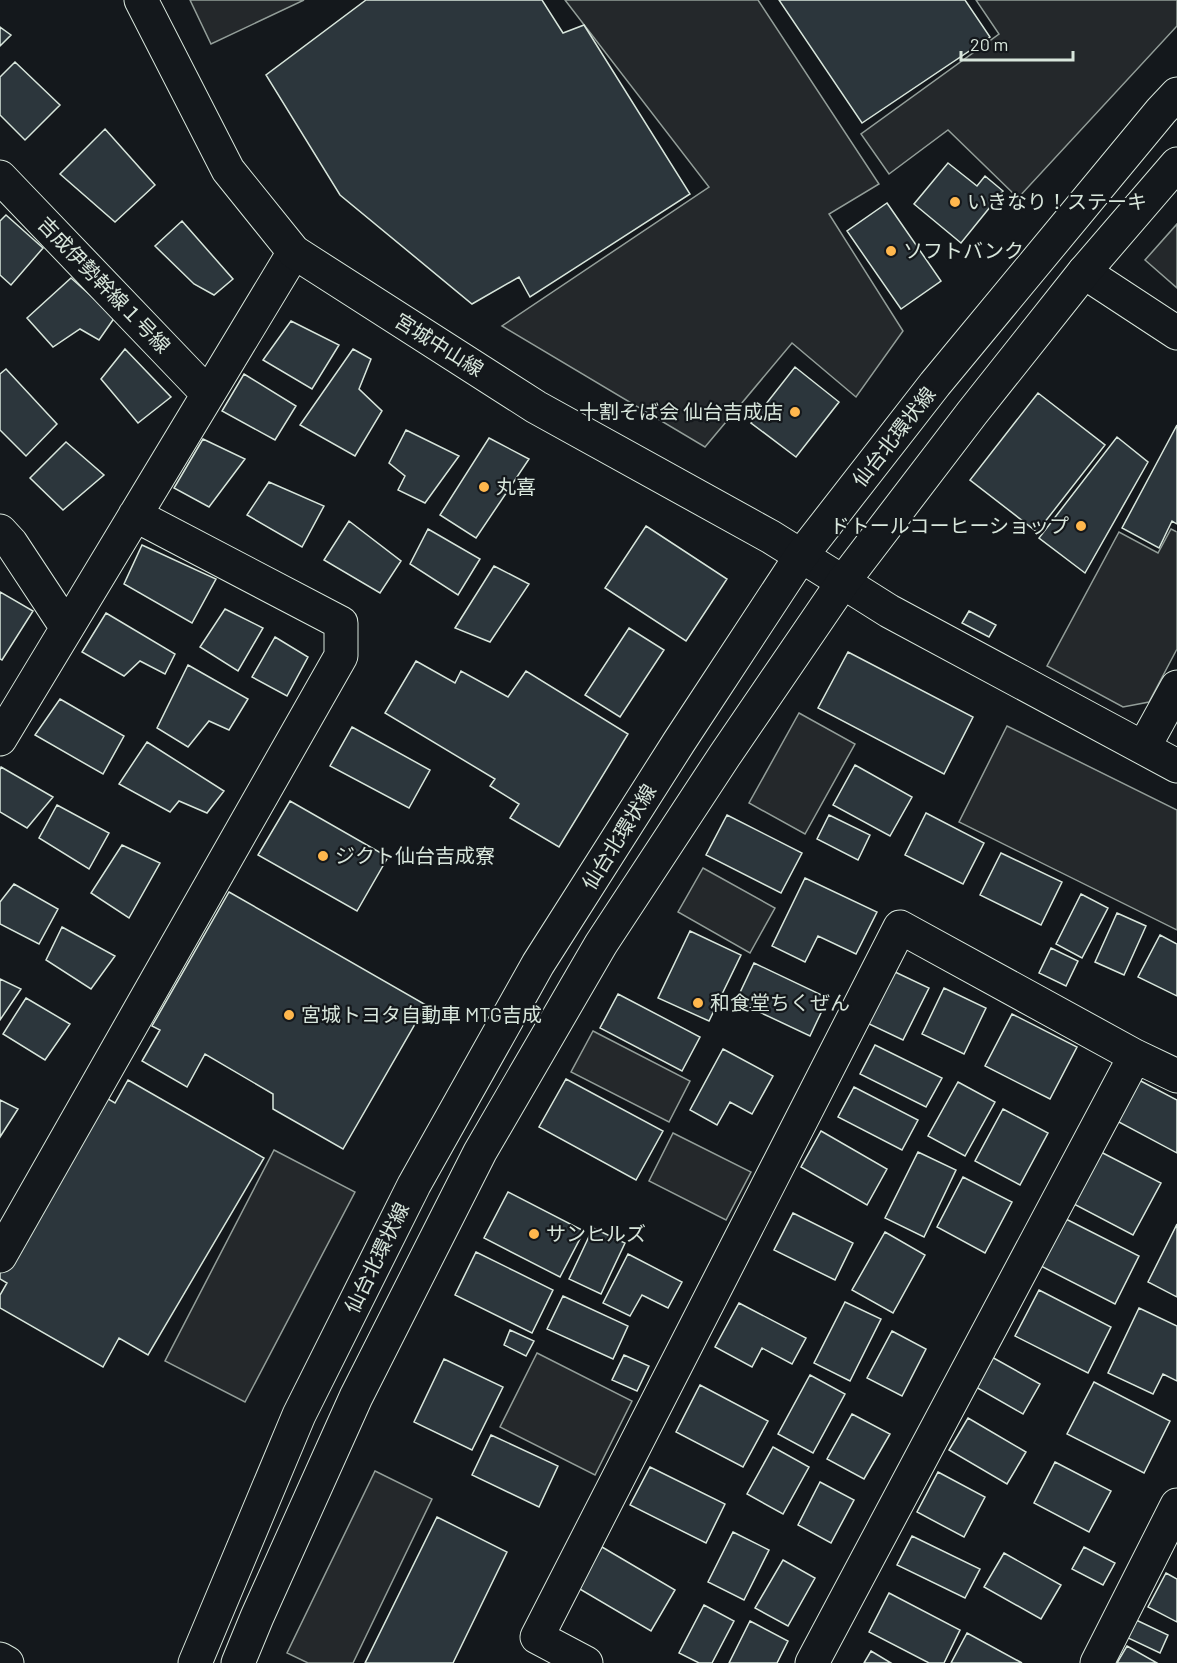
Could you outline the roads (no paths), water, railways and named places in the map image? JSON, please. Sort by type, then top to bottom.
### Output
[{"type":"street","name":"宮城中山線","points":[[141,0],[228,170],[294,252],[536,407],[771,537],[889,611],[1177,766]]},
{"type":"street","name":"仙台北環状線","points":[[195,1663],[299,1415],[414,1185],[538,964],[801,556],[935,384],[1177,94]]},
{"type":"street","points":[[238,1663],[356,1398],[480,1152],[601,945],[725,755],[843,582],[1084,272],[1177,164]]},
{"type":"street","name":"吉成伊勢幹線１号線","points":[[0,177],[208,394]]},
{"type":"street","points":[[0,739],[294,252]]},
{"type":"street","points":[[1084,272],[1177,333]]},
{"type":"street","points":[[0,1256],[341,656],[341,622],[135,515]]},
{"type":"street","points":[[0,531],[11,543],[67,627]]},
{"type":"street","points":[[1144,747],[1177,687]]},
{"type":"street","points":[[586,1663],[537,1637],[900,927],[1135,1056],[1177,1076]]},
{"type":"street","points":[[812,1663],[1135,1056]]},
{"type":"street","points":[[1097,1663],[1177,1505]]},
{"type":"street","points":[[0,1659],[7,1663]]},
{"type":"place","name":"いきなり！ステーキ","points":[[955,202]]},
{"type":"place","name":"ソフトバンク","points":[[891,251]]},
{"type":"place","name":"十割そば会 仙台吉成店","points":[[795,412]]},
{"type":"place","name":"丸喜","points":[[484,487]]},
{"type":"place","name":"ドトールコーヒーショップ","points":[[1081,526]]},
{"type":"place","name":"ジクト仙台吉成寮","points":[[323,856]]},
{"type":"place","name":"和食堂ちくぜん","points":[[698,1003]]},
{"type":"place","name":"宮城トヨタ自動車 MTG吉成","points":[[289,1015]]},
{"type":"place","name":"サンヒルズ","points":[[534,1234]]}]
